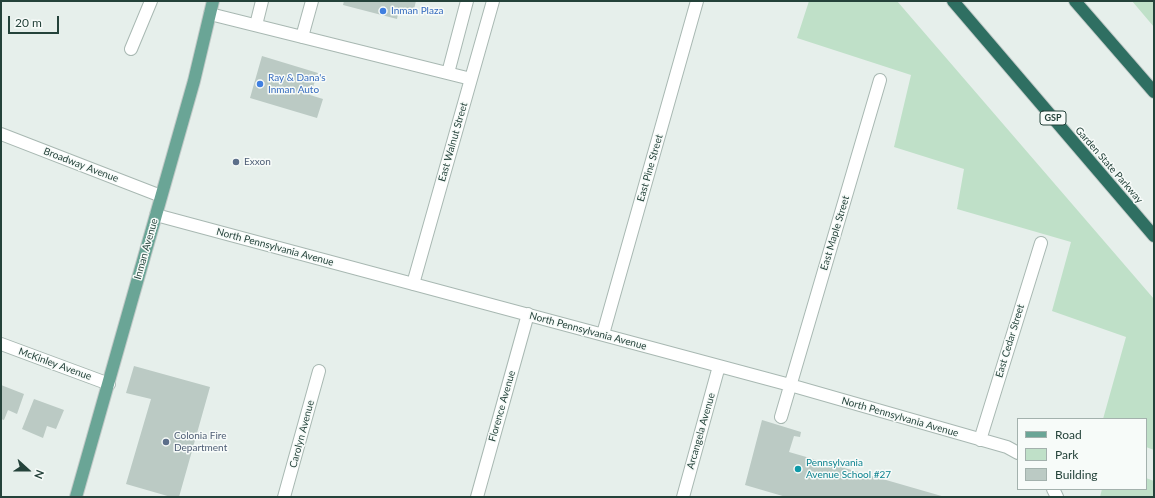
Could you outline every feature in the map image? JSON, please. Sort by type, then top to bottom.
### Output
[{"type":"highway","name":"Garden State Parkway","points":[[953,1],[1154,236]]},
{"type":"highway","points":[[1075,1],[1154,92]]},
{"type":"main road","name":"Inman Avenue","points":[[76,497],[194,81],[213,1]]},
{"type":"street","points":[[131,49],[151,1]]},
{"type":"street","points":[[256,25],[262,1]]},
{"type":"street","points":[[302,37],[312,1]]},
{"type":"street","points":[[448,73],[467,1]]},
{"type":"street","name":"East Walnut Street","points":[[414,284],[493,1]]},
{"type":"street","name":"East Pine Street","points":[[603,334],[697,1]]},
{"type":"street","points":[[210,14],[471,79]]},
{"type":"street","name":"East Maple Street","points":[[781,417],[880,80]]},
{"type":"street","name":"Broadway Avenue","points":[[1,134],[161,196]]},
{"type":"street","name":"North Pennsylvania Avenue","points":[[156,215],[790,385],[1007,447],[1017,452]]},
{"type":"street","name":"East Cedar Street","points":[[980,440],[1041,243]]},
{"type":"street","name":"Florence Avenue","points":[[477,497],[528,314]]},
{"type":"street","name":"McKinley Avenue","points":[[1,344],[109,384]]},
{"type":"street","name":"Arcangela Avenue","points":[[683,497],[720,366]]},
{"type":"street","name":"Carolyn Avenue","points":[[284,497],[319,371]]},
{"type":"green space","points":[[809,1],[897,1],[1154,299],[1154,450],[1147,447],[1147,418],[1103,418],[1126,337],[1052,311],[1071,242],[957,209],[964,169],[894,147],[911,75],[797,38]]},
{"type":"green space","points":[[1132,1],[1154,1],[1154,27]]},
{"type":"green space","points":[[1147,478],[1154,481],[1154,497],[1100,497],[1102,490],[1147,490]]},
{"type":"building","name":"Inman Plaza","points":[[344,1],[416,1],[413,13],[399,9],[397,19],[343,5]]},
{"type":"building","points":[[262,56],[318,73],[310,95],[323,99],[317,118],[250,98]]},
{"type":"building","name":"Colonia Fire Department","points":[[134,366],[210,387],[179,497],[171,497],[126,484],[151,399],[126,393]]},
{"type":"building","points":[[1,385],[24,394],[17,414],[8,410],[4,420],[1,419]]},
{"type":"building","points":[[34,399],[64,410],[56,429],[47,426],[43,438],[22,429]]},
{"type":"building","name":"Pennsylvania Avenue School #27","points":[[762,420],[801,432],[800,437],[794,436],[789,452],[945,497],[786,497],[745,485]]},
{"type":"place","name":"Inman Plaza","points":[[383,11]]},
{"type":"place","name":"Ray & Dana's Inman Auto","points":[[260,84]]},
{"type":"place","name":"Exxon","points":[[236,162]]},
{"type":"place","name":"Colonia Fire Department","points":[[166,442]]},
{"type":"place","name":"Pennsylvania Avenue School #27","points":[[798,469]]}]
